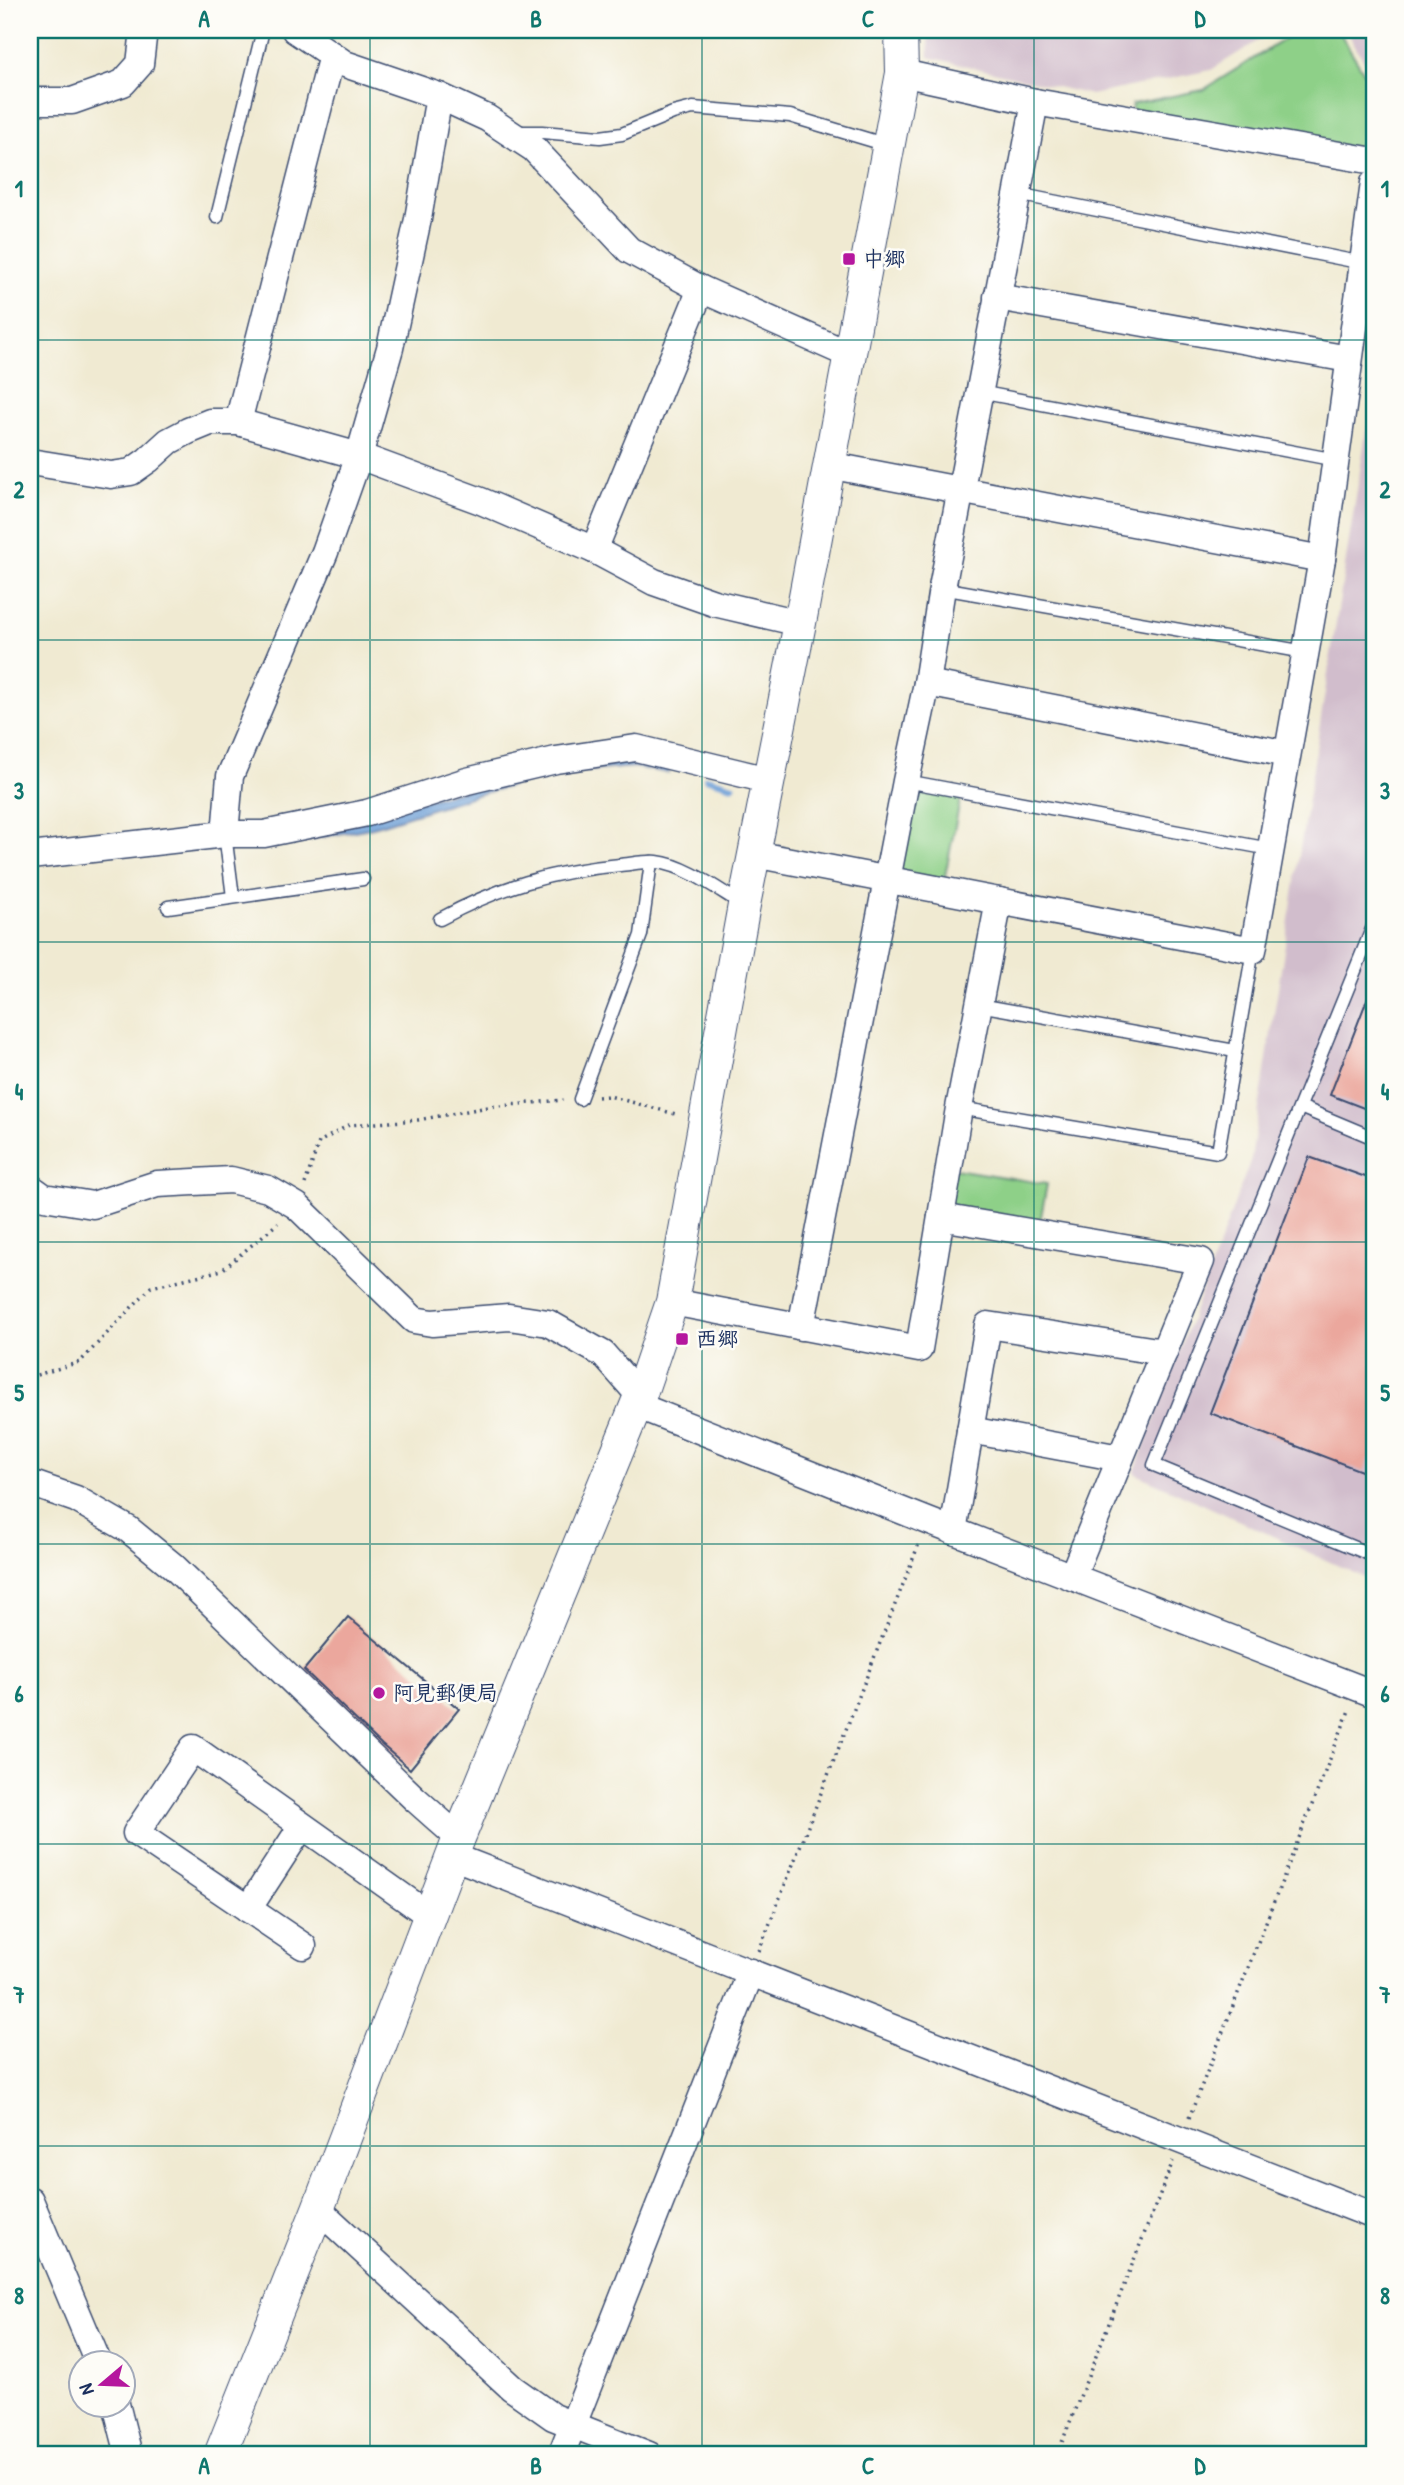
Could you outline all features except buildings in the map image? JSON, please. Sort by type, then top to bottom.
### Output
[{"type":"street","points":[[30,101],[72,101],[123,83],[140,64],[144,30]]},
{"type":"street","points":[[295,30],[345,64],[439,96],[487,118],[534,149],[629,250],[701,289],[850,355]]},
{"type":"street","points":[[220,2455],[318,2209],[456,1847],[638,1400],[672,1302],[744,905],[889,146],[902,73],[901,30]]},
{"type":"street","points":[[238,422],[331,55]]},
{"type":"street","points":[[902,73],[1035,102],[1374,161]]},
{"type":"street","points":[[225,834],[230,776],[325,552],[359,456],[390,348],[418,219],[439,96]]},
{"type":"street","points":[[801,1327],[927,683],[942,588],[1035,102]]},
{"type":"street","points":[[754,854],[1253,950],[1322,559],[1374,183]]},
{"type":"street","points":[[594,550],[701,289]]},
{"type":"street","points":[[997,297],[1349,359]]},
{"type":"street","points":[[30,462],[111,475],[131,472],[169,441],[187,431],[210,422],[238,422],[359,456],[481,501],[594,550],[654,582],[714,603],[800,623]]},
{"type":"street","points":[[828,465],[1322,559]]},
{"type":"street","points":[[927,683],[1287,754]]},
{"type":"street","points":[[30,856],[225,834],[264,834],[367,813],[467,781],[556,760],[636,748],[768,780]]},
{"type":"street","points":[[672,1302],[919,1349],[959,1108],[999,901]]},
{"type":"street","points":[[30,1186],[44,1197],[93,1205],[157,1184],[230,1180],[268,1189],[297,1206],[414,1320],[432,1323],[509,1317],[548,1323],[603,1353],[638,1400],[953,1531],[1366,1691]]},
{"type":"street","points":[[941,1217],[1201,1261],[1072,1577]]},
{"type":"street","points":[[953,1531],[988,1325],[1164,1352]]},
{"type":"street","points":[[970,1430],[1120,1458]]},
{"type":"street","points":[[30,1483],[76,1499],[128,1529],[173,1566],[404,1788],[456,1847],[751,1972],[1374,2216]]},
{"type":"street","points":[[303,1946],[136,1833],[193,1748],[429,1916]]},
{"type":"street","points":[[248,1909],[302,1826]]},
{"type":"street","points":[[562,2455],[751,1972]]},
{"type":"street","points":[[30,2200],[92,2348]]},
{"type":"street","points":[[318,2209],[512,2388],[553,2417],[649,2455]]},
{"type":"street","points":[[120,2418],[129,2455]]},
{"type":"lane","points":[[217,217],[263,30]]},
{"type":"lane","points":[[509,132],[600,137],[622,134],[673,113],[693,108],[790,116],[889,146]]},
{"type":"lane","points":[[1017,194],[1363,263]]},
{"type":"lane","points":[[979,392],[1336,460]]},
{"type":"lane","points":[[942,588],[1305,652]]},
{"type":"lane","points":[[906,780],[1270,849]]},
{"type":"lane","points":[[225,834],[233,897]]},
{"type":"lane","points":[[580,1099],[641,935],[651,862]]},
{"type":"lane","points":[[440,919],[479,898],[529,881],[580,868],[651,862],[690,873],[744,905]]},
{"type":"lane","points":[[168,907],[363,878]]},
{"type":"lane","points":[[1374,924],[1154,1465],[1374,1556]]},
{"type":"lane","points":[[959,1108],[1218,1152],[1253,950]]},
{"type":"lane","points":[[979,1005],[1235,1051]]},
{"type":"lane","points":[[1300,1107],[1374,1138]]},
{"type":"path","points":[[30,1377],[80,1362],[151,1287],[222,1270],[297,1206],[319,1142],[349,1125],[418,1120],[488,1107],[609,1096],[705,1122]]},
{"type":"path","points":[[751,1972],[928,1521]]},
{"type":"path","points":[[1057,2455],[1180,2141],[1366,1691]]},
{"type":"shaded area","points":[[928,30],[1275,30],[1211,70],[1091,95],[929,57]]},
{"type":"shaded area","points":[[1346,30],[1374,30],[1374,78]]},
{"type":"shaded area","points":[[1374,383],[1374,1582],[1134,1473],[1251,1159]]},
{"type":"green space","points":[[1299,30],[1338,30],[1374,89],[1374,141],[1371,145],[1374,151],[1131,116],[1132,104],[1203,90]]},
{"type":"green space","points":[[906,781],[962,791],[942,891],[887,880]]},
{"type":"green space","points":[[949,1168],[1047,1184],[1038,1233],[941,1217]]},
{"type":"water","points":[[601,758],[669,761],[669,773],[634,767],[561,773],[476,795],[370,828],[269,847],[273,836]]},
{"type":"waterway","points":[[706,778],[733,786]]},
{"type":"place","name":"中郷","points":[[849,259]]},
{"type":"place","name":"西郷","points":[[682,1339]]},
{"type":"place","name":"阿見郵便局","points":[[379,1693]]}]
